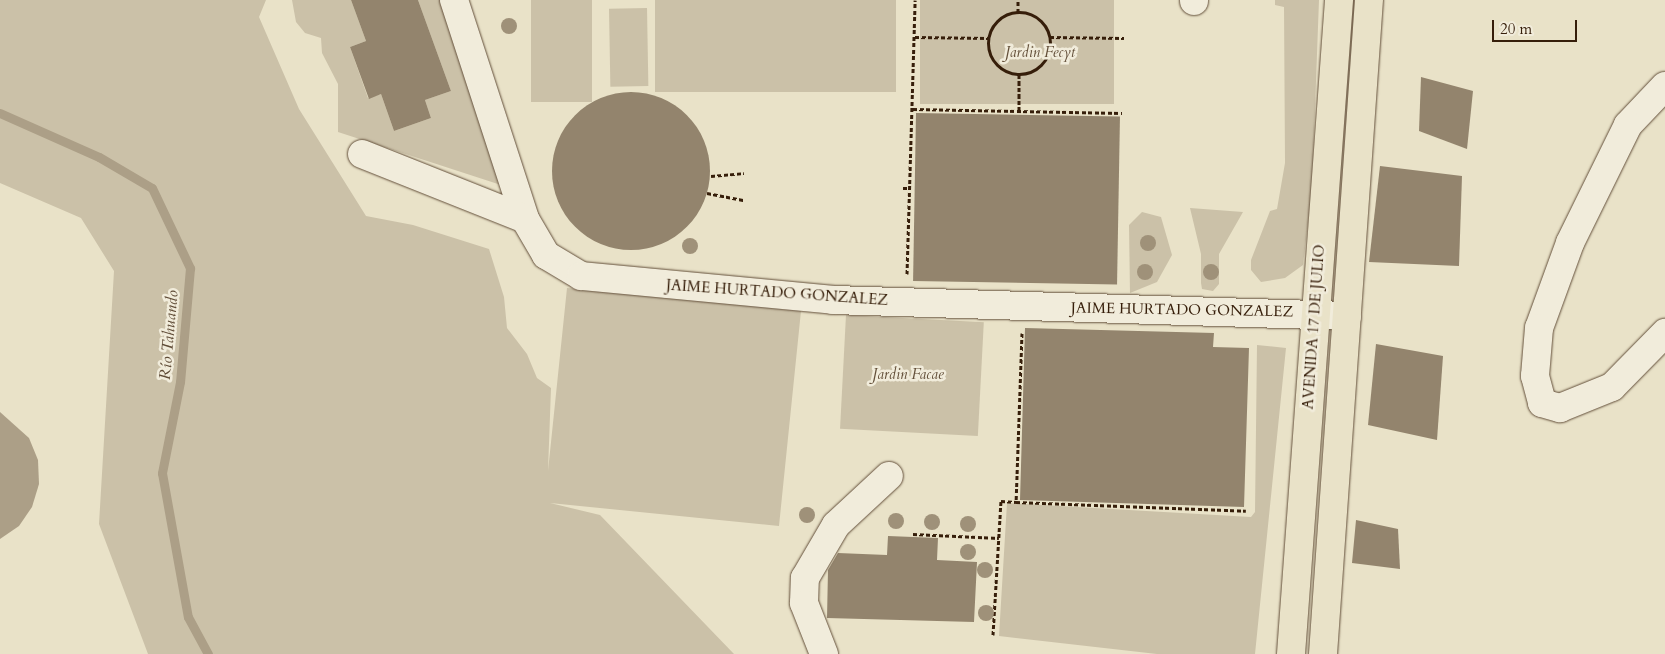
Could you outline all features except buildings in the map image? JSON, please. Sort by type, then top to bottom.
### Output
[{"type":"main road","name":"AVENIDA 17 DE JULIO","points":[[1291,654],[1314,314],[1339,0]]},
{"type":"main road","points":[[1324,654],[1369,0]]},
{"type":"street","name":"JAIME HURTADO GONZALEZ","points":[[454,0],[525,219],[546,255],[581,276],[832,300],[1347,316]]},
{"type":"street","points":[[1665,86],[1628,125],[1570,243],[1539,328],[1534,376],[1542,403],[1560,408],[1612,387],[1665,333]]},
{"type":"street","points":[[362,154],[525,219]]},
{"type":"street","points":[[824,654],[804,603],[804,578],[836,525],[889,476]]},
{"type":"path","points":[[907,276],[915,0]]},
{"type":"path","points":[[1018,0],[1018,12]]},
{"type":"path","points":[[1018,12],[1037,18],[1050,38],[1042,63],[1019,73],[996,64],[989,38],[1000,19],[1018,12]]},
{"type":"path","points":[[915,37],[989,38]]},
{"type":"path","points":[[1050,38],[1124,38]]},
{"type":"path","points":[[1019,73],[1019,111]]},
{"type":"path","points":[[913,109],[1122,113]]},
{"type":"path","points":[[711,176],[744,173]]},
{"type":"path","points":[[903,188],[910,188]]},
{"type":"path","points":[[707,193],[744,200]]},
{"type":"path","points":[[1016,502],[1022,325]]},
{"type":"path","points":[[993,635],[1001,501],[1246,511]]},
{"type":"path","points":[[913,534],[999,538]]},
{"type":"green space","points":[[0,0],[266,0],[259,17],[299,109],[366,216],[413,225],[489,249],[504,297],[507,328],[527,354],[537,378],[551,388],[548,471],[567,288],[801,311],[779,526],[550,503],[600,515],[734,654],[148,654],[99,524],[114,271],[81,218],[0,183]]},
{"type":"green space","points":[[292,0],[351,0],[366,41],[350,47],[368,98],[381,94],[394,131],[431,118],[425,100],[451,91],[418,0],[441,0],[501,185],[338,132],[338,84],[322,53],[321,38],[305,33],[296,22]]},
{"type":"green space","points":[[531,0],[592,0],[592,102],[531,102]]},
{"type":"green space","points":[[655,0],[896,0],[896,92],[655,92]]},
{"type":"green space","name":"Jardin Fecyt","points":[[920,0],[1114,0],[1114,104],[920,104]]},
{"type":"green space","points":[[1275,0],[1319,0],[1312,189],[1303,265],[1285,278],[1261,282],[1251,270],[1251,260],[1270,211],[1277,209],[1285,163],[1284,7],[1275,5]]},
{"type":"green space","points":[[647,8],[648,86],[610,87],[609,9]]},
{"type":"green space","points":[[1190,208],[1243,212],[1219,254],[1219,284],[1213,291],[1202,289],[1201,254]]},
{"type":"green space","points":[[1142,212],[1161,217],[1172,255],[1157,282],[1130,293],[1129,225]]},
{"type":"green space","name":"Jardin Facae","points":[[846,315],[984,322],[978,436],[840,429]]},
{"type":"green space","points":[[1257,345],[1286,348],[1255,654],[1157,654],[999,636],[1007,503],[1251,517],[1255,512]]},
{"type":"shaded area","points":[[0,412],[29,438],[38,460],[39,484],[32,507],[19,526],[0,539]]},
{"type":"waterway","name":"Río Tahuando","points":[[0,113],[99,157],[152,188],[190,268],[180,382],[162,473],[188,617],[208,654]]}]
